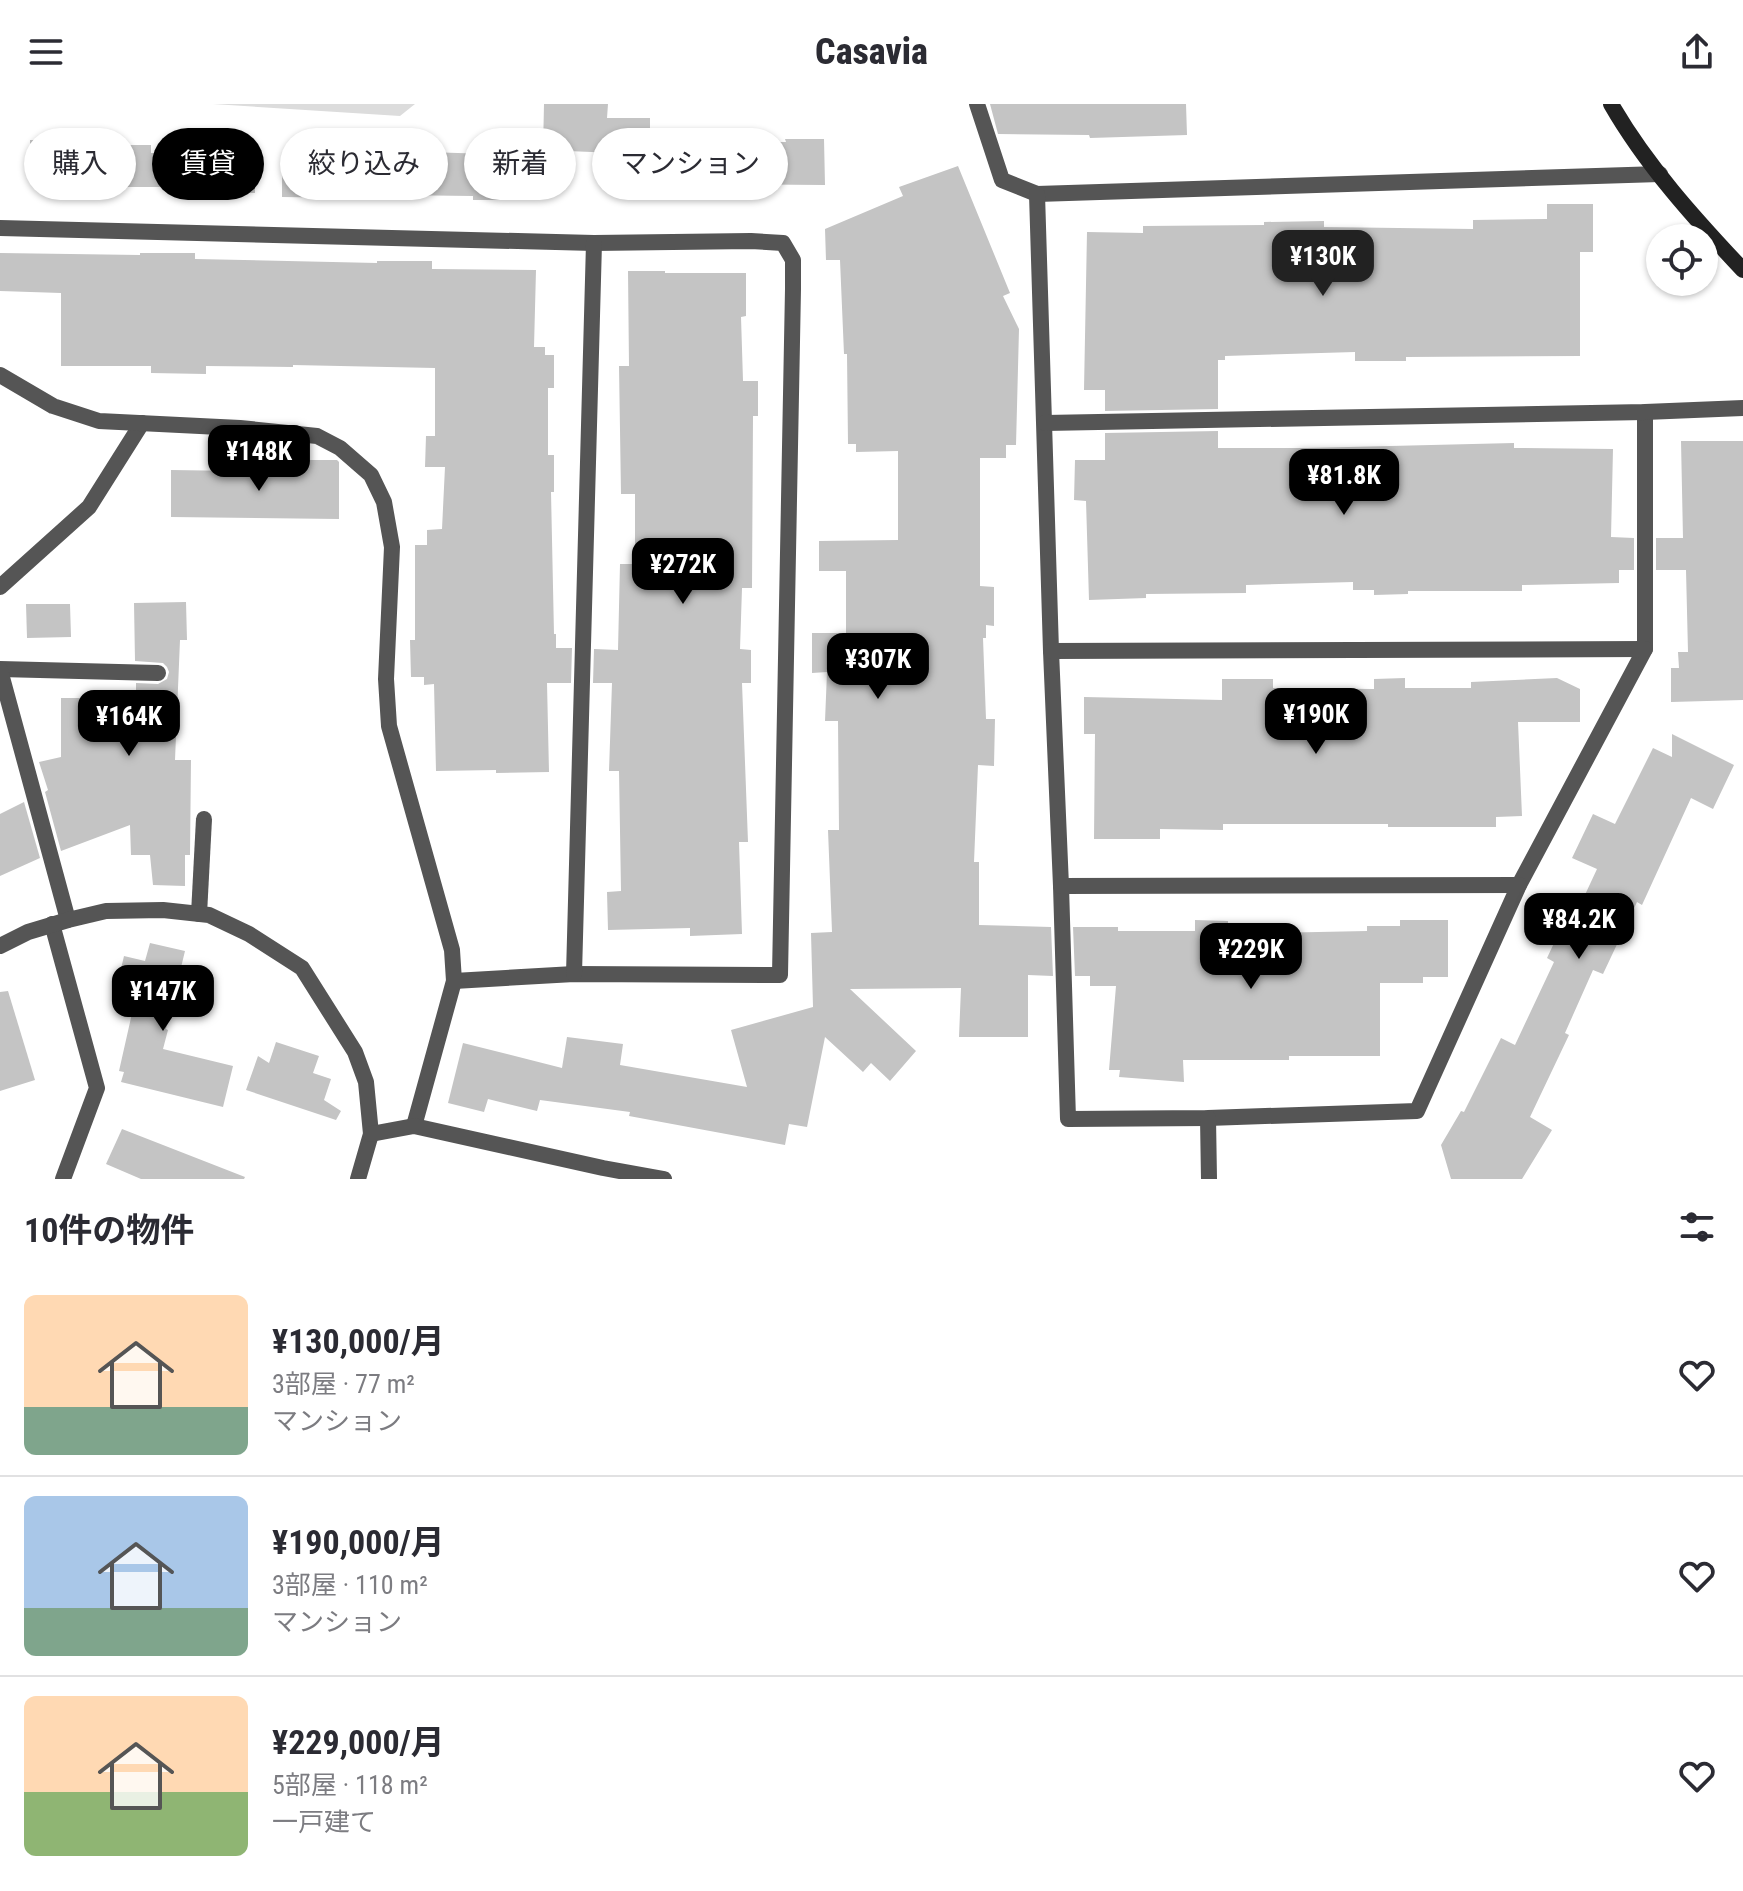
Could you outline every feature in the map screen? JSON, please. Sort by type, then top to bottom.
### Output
[{"type":"street","points":[[977,104],[1002,180],[1037,194],[1660,174]]},
{"type":"street","points":[[1611,104],[1625,129],[1693,216],[1743,270]]},
{"type":"street","points":[[1037,194],[1068,1119],[1417,1111],[1519,885],[1645,649],[1645,412]]},
{"type":"street","points":[[0,228],[594,243],[783,243],[793,260],[780,975],[574,974],[454,981]]},
{"type":"street","points":[[574,974],[594,243]]},
{"type":"street","points":[[0,375],[53,406],[99,421],[240,428],[317,436],[340,448],[371,475],[384,502],[392,547],[386,679],[389,726],[452,950],[454,981],[414,1126]]},
{"type":"street","points":[[1045,423],[1743,408]]},
{"type":"street","points":[[0,587],[89,507],[142,423]]},
{"type":"street","points":[[1051,651],[1645,649]]},
{"type":"street","points":[[63,1179],[97,1088],[0,670],[158,673]]},
{"type":"street","points":[[199,914],[204,819]]},
{"type":"street","points":[[1061,886],[1519,885]]},
{"type":"street","points":[[0,946],[28,932],[106,911],[163,910],[209,915],[249,934],[302,968],[355,1052],[366,1082],[371,1134],[358,1179]]},
{"type":"street","points":[[1208,1118],[1209,1179]]},
{"type":"street","points":[[371,1134],[414,1126],[601,1173],[664,1179]]},
{"type":"shaded area","points":[[213,104],[415,104],[400,116]]},
{"type":"building","points":[[544,104],[608,104],[607,118],[650,118],[650,128],[592,128],[592,152],[576,151],[576,128],[543,128]]},
{"type":"building","points":[[990,104],[1186,104],[1187,135],[1090,138],[1089,135],[998,134]]},
{"type":"building","points":[[788,139],[824,139],[825,185],[788,185]]},
{"type":"building","points":[[136,145],[151,145],[152,187],[136,187]]},
{"type":"building","points":[[448,153],[464,153],[464,196],[448,196]]},
{"type":"building","points":[[958,166],[1010,293],[1003,296],[1019,329],[1016,445],[1006,445],[1006,458],[980,458],[980,586],[994,587],[994,626],[986,625],[986,638],[983,638],[986,719],[995,719],[994,766],[978,765],[974,862],[979,862],[979,925],[1051,927],[1053,976],[1028,975],[1028,1037],[959,1037],[961,988],[850,989],[916,1051],[890,1081],[871,1063],[863,1072],[825,1037],[807,1127],[789,1124],[785,1145],[629,1116],[630,1112],[540,1100],[537,1111],[488,1099],[484,1112],[448,1103],[463,1043],[562,1068],[567,1037],[623,1044],[620,1065],[747,1087],[731,1030],[813,1007],[811,933],[832,932],[828,830],[839,830],[838,721],[825,721],[827,672],[812,673],[812,633],[846,633],[846,571],[819,571],[819,541],[898,540],[898,451],[856,452],[856,444],[848,444],[847,354],[844,354],[840,260],[826,260],[825,229],[903,196],[899,187]]},
{"type":"building","points":[[1547,204],[1593,204],[1593,252],[1580,252],[1580,356],[1406,357],[1406,361],[1355,361],[1355,352],[1225,356],[1225,360],[1218,360],[1218,409],[1105,411],[1105,390],[1084,390],[1087,232],[1143,233],[1143,226],[1324,221],[1324,227],[1473,229],[1473,220],[1547,219]]},
{"type":"building","points":[[0,253],[195,253],[195,259],[377,263],[432,261],[432,269],[536,270],[534,347],[545,347],[545,355],[554,355],[554,388],[548,388],[548,455],[554,455],[554,492],[551,492],[554,634],[556,648],[572,648],[571,683],[547,683],[549,772],[436,771],[434,684],[424,685],[424,677],[411,677],[410,640],[415,640],[415,545],[427,545],[427,530],[442,529],[445,467],[425,467],[426,436],[435,436],[435,368],[206,366],[206,374],[151,373],[151,366],[61,366],[61,293],[0,291]]},
{"type":"building","points":[[628,271],[746,273],[746,316],[741,317],[743,381],[758,381],[758,416],[753,416],[752,588],[742,588],[740,649],[751,650],[751,683],[742,683],[748,842],[739,842],[742,934],[690,936],[690,928],[608,930],[607,892],[621,891],[619,771],[609,771],[612,683],[593,683],[594,649],[618,650],[620,564],[635,564],[635,494],[621,494],[619,366],[629,366]]},
{"type":"building","points":[[1218,431],[1218,448],[1514,443],[1514,448],[1613,449],[1611,537],[1634,538],[1634,570],[1619,570],[1619,583],[1522,585],[1522,591],[1408,591],[1408,594],[1374,595],[1374,590],[1353,590],[1353,582],[1246,585],[1246,593],[1146,594],[1146,598],[1089,600],[1086,501],[1074,500],[1075,460],[1105,460],[1105,433]]},
{"type":"building","points":[[1681,441],[1743,441],[1743,700],[1671,702],[1671,668],[1679,668],[1678,652],[1688,652],[1686,570],[1656,570],[1656,538],[1683,538]]},
{"type":"building","points":[[299,460],[339,462],[339,519],[171,517],[171,470],[298,472]]},
{"type":"building","points":[[186,602],[187,640],[180,640],[175,760],[191,760],[190,855],[185,855],[185,886],[153,885],[150,855],[131,855],[130,825],[61,851],[39,762],[61,757],[61,698],[136,698],[136,683],[158,684],[167,679],[169,672],[163,663],[135,661],[134,603]]},
{"type":"building","points":[[26,604],[70,604],[71,637],[27,638]]},
{"type":"building","points":[[1405,678],[1405,688],[1471,688],[1471,682],[1557,678],[1580,689],[1580,722],[1518,722],[1522,816],[1496,817],[1496,827],[1223,824],[1223,830],[1160,829],[1160,839],[1094,839],[1095,734],[1084,734],[1084,697],[1222,700],[1222,679],[1273,679],[1273,688],[1374,689],[1374,679]]},
{"type":"building","points":[[1672,734],[1734,765],[1713,809],[1691,798],[1642,905],[1637,902],[1603,974],[1593,970],[1565,1033],[1569,1035],[1530,1117],[1552,1130],[1522,1179],[1451,1179],[1441,1145],[1461,1111],[1464,1112],[1501,1038],[1515,1045],[1554,962],[1547,958],[1563,924],[1570,927],[1597,869],[1572,858],[1593,814],[1615,824],[1653,748],[1672,757]]},
{"type":"building","points":[[24,802],[40,858],[0,876],[0,814]]},
{"type":"building","points":[[1195,920],[1228,921],[1228,934],[1367,931],[1367,926],[1400,926],[1400,920],[1448,920],[1448,977],[1423,977],[1423,983],[1380,983],[1380,1056],[1183,1060],[1184,1082],[1119,1077],[1120,1070],[1109,1070],[1116,986],[1090,986],[1090,976],[1075,976],[1073,927],[1118,927],[1118,931],[1195,931]]},
{"type":"building","points":[[150,943],[185,951],[163,1049],[233,1066],[223,1107],[121,1082],[124,1072],[119,1071],[135,1000],[115,994],[124,956],[145,961]]},
{"type":"building","points":[[8,991],[35,1080],[0,1091],[0,992]]},
{"type":"building","points":[[276,1042],[319,1056],[313,1073],[331,1079],[324,1100],[341,1111],[336,1120],[246,1090],[258,1056],[269,1063]]},
{"type":"building","points":[[122,1129],[245,1177],[141,1179],[106,1164]]}]
